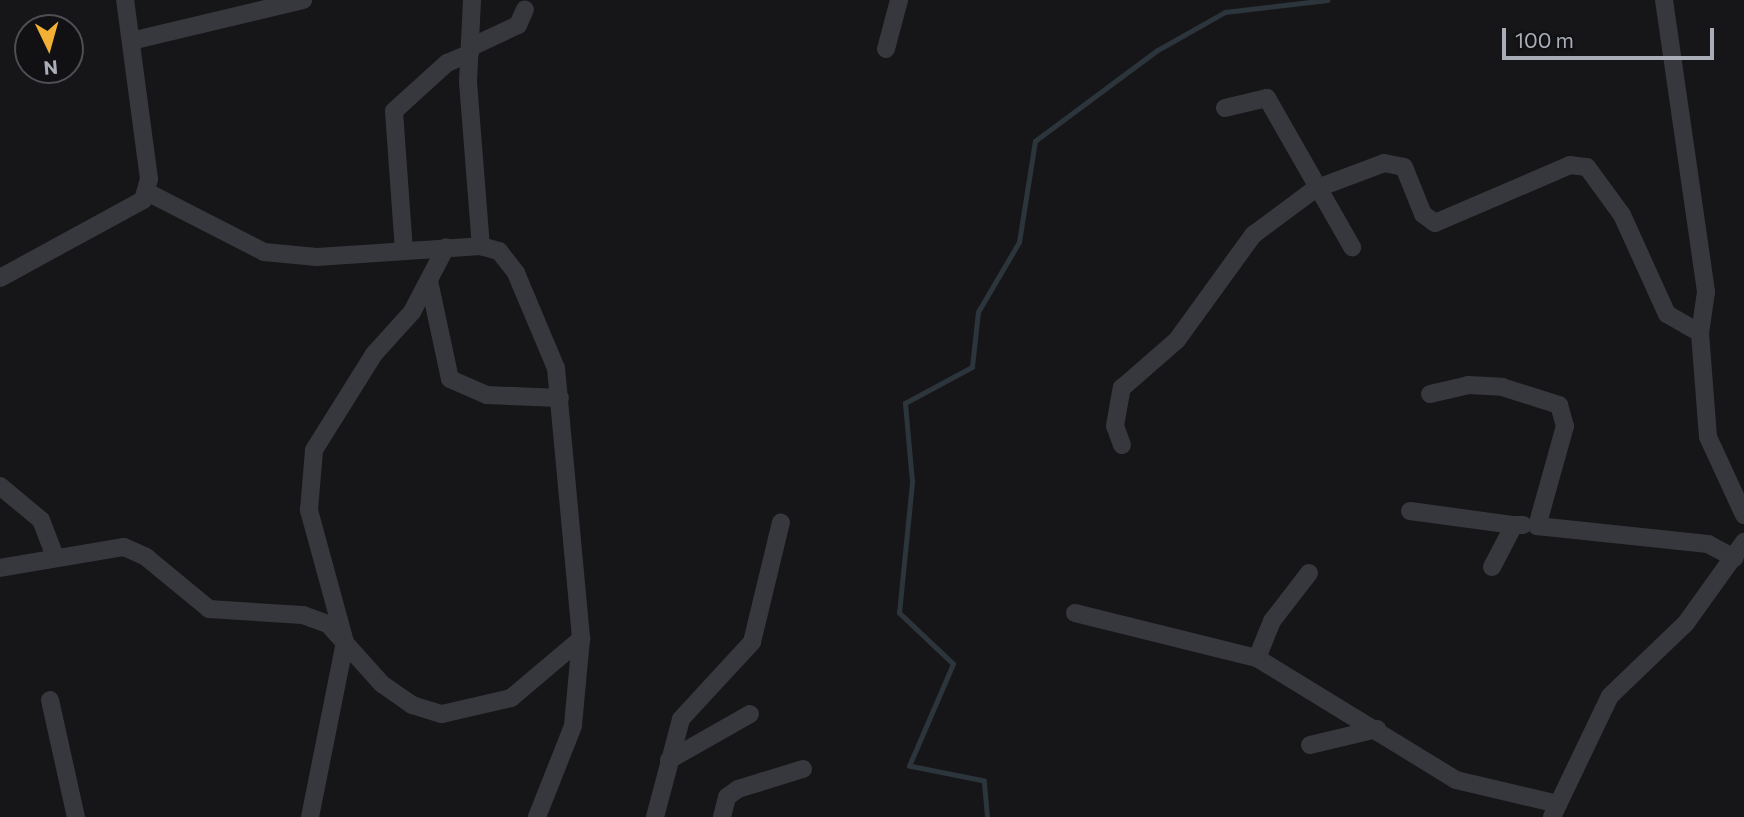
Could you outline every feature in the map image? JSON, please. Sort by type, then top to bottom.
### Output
[{"type":"street","points":[[0,278],[136,206],[147,192],[125,0]]},
{"type":"street","points":[[131,41],[303,0]]},
{"type":"street","points":[[471,0],[481,246]]},
{"type":"street","points":[[886,49],[898,0]]},
{"type":"street","points":[[1664,0],[1706,292],[1700,333],[1708,438],[1744,515]]},
{"type":"street","points":[[404,251],[394,111],[447,63],[518,25],[525,9]]},
{"type":"street","points":[[1225,108],[1267,98],[1315,189],[1352,247]]},
{"type":"street","points":[[1122,445],[1115,426],[1122,388],[1177,340],[1253,235],[1315,189],[1396,160],[1423,214],[1435,223],[1570,165],[1587,167],[1622,215],[1667,314],[1700,333]]},
{"type":"street","points":[[147,192],[264,252],[317,257],[481,246],[499,251],[530,298],[560,398],[581,639],[573,726],[537,817]]},
{"type":"street","points":[[310,817],[345,642],[309,510],[314,450],[429,281],[446,247]]},
{"type":"street","points":[[429,281],[450,379],[487,395],[560,398]]},
{"type":"street","points":[[1430,394],[1468,385],[1502,387],[1559,405],[1564,426],[1537,526]]},
{"type":"street","points":[[0,486],[41,520],[55,556]]},
{"type":"street","points":[[1410,511],[1514,525],[1708,544],[1734,558]]},
{"type":"street","points":[[655,817],[681,719],[752,642],[781,522]]},
{"type":"street","points":[[1492,568],[1514,525]]},
{"type":"street","points":[[1074,613],[1257,657],[1456,780],[1555,811],[1610,696],[1686,623],[1744,542]]},
{"type":"street","points":[[0,568],[55,556],[124,547],[146,557],[209,609],[303,615],[328,624],[382,684],[412,705],[442,714],[511,698],[581,639]]},
{"type":"street","points":[[1257,657],[1272,621],[1309,573]]},
{"type":"street","points":[[50,700],[76,817]]},
{"type":"street","points":[[669,760],[750,714]]},
{"type":"street","points":[[1310,745],[1377,729]]},
{"type":"street","points":[[722,817],[727,797],[738,789],[803,769]]},
{"type":"waterway","points":[[987,817],[984,781],[909,766],[953,664],[899,613],[912,482],[905,403],[972,367],[978,312],[1019,242],[1035,141],[1156,51],[1225,12],[1327,0]]}]
